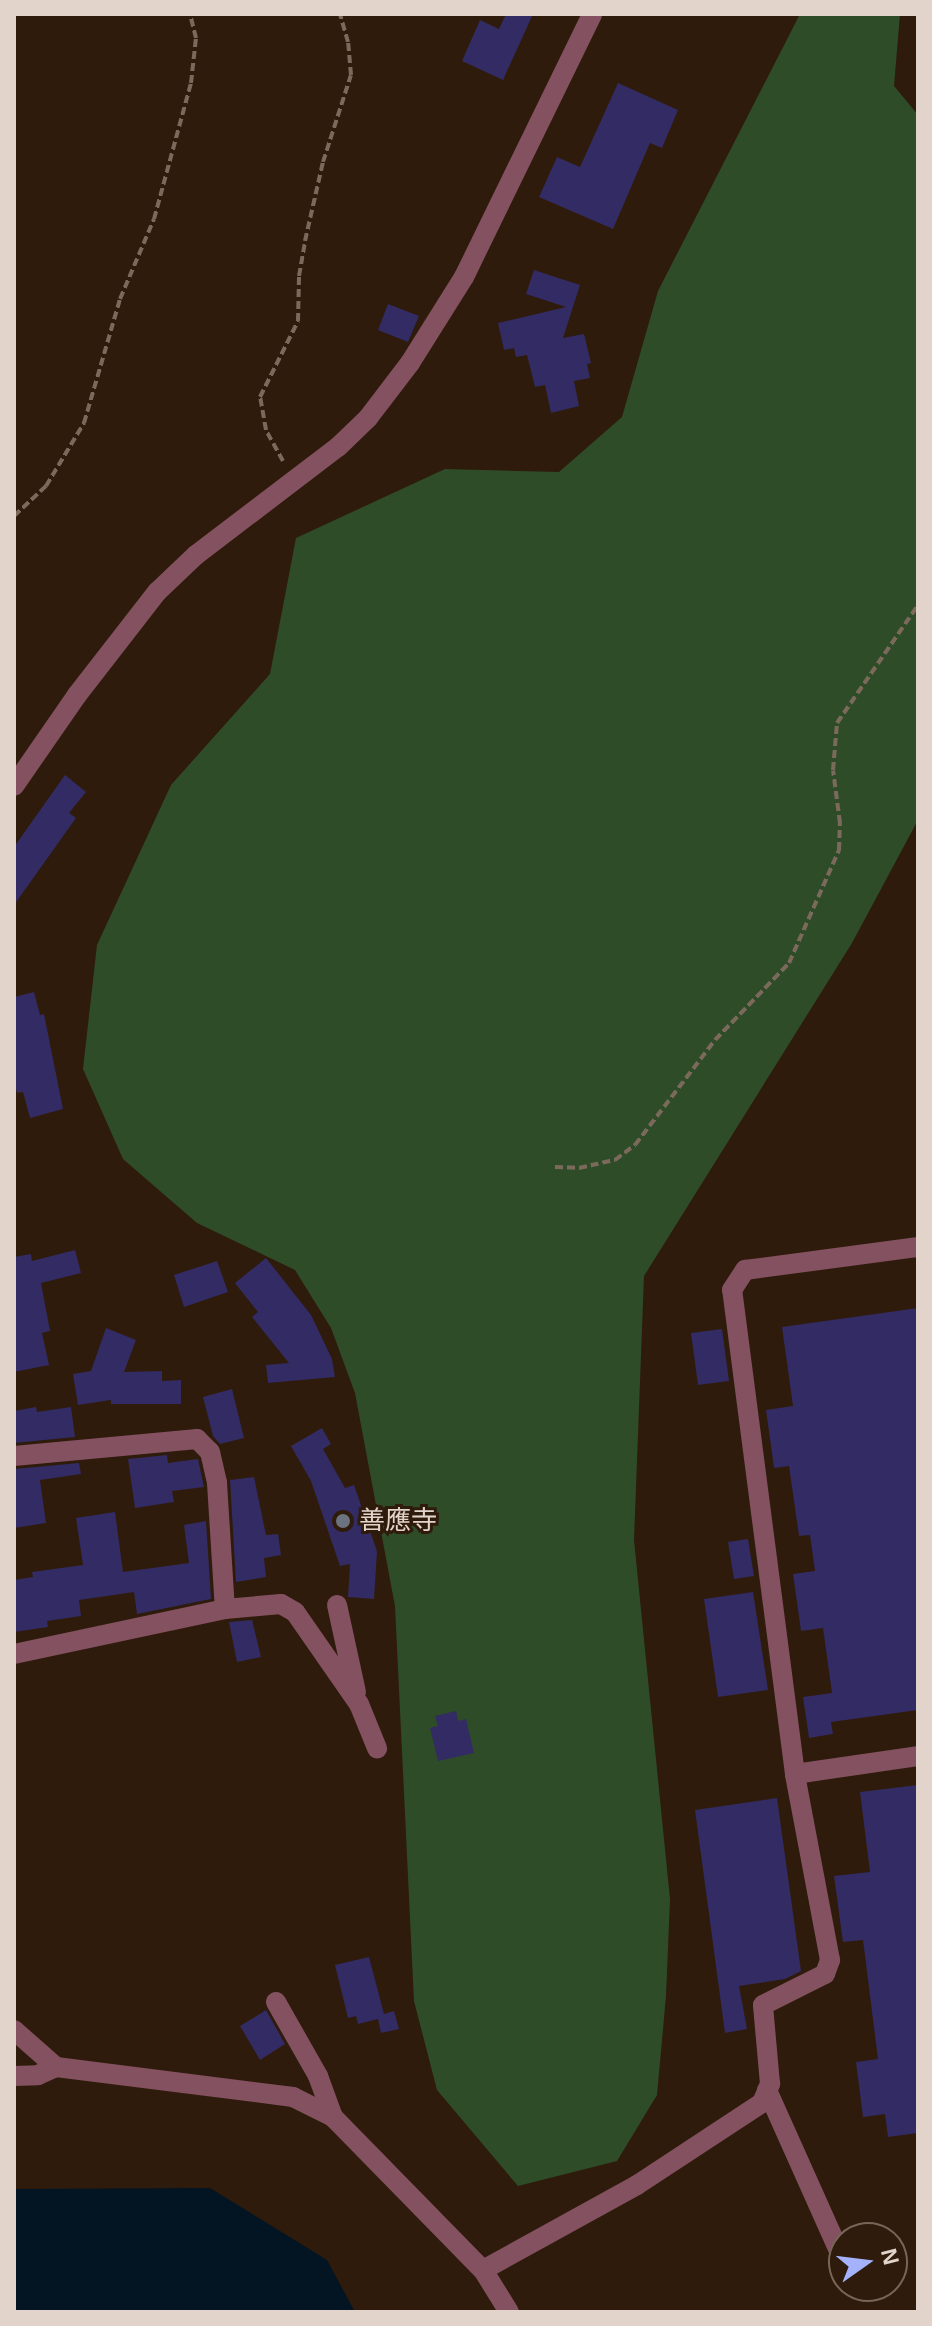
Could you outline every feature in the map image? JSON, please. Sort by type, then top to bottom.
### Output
[{"type":"street","points":[[14,786],[77,695],[157,592],[196,555],[294,481],[368,418],[433,331],[464,277],[592,14]]},
{"type":"street","points":[[828,2226],[767,2090],[763,2005],[825,1974],[830,1960],[795,1774],[732,1290],[745,1270],[918,1247]]},
{"type":"street","points":[[14,1456],[197,1439],[210,1452],[217,1483],[225,1609]]},
{"type":"street","points":[[14,1654],[225,1609],[281,1604],[295,1612],[359,1704]]},
{"type":"street","points":[[337,1605],[359,1704],[377,1748]]},
{"type":"street","points":[[795,1774],[918,1756]]},
{"type":"street","points":[[276,2002],[318,2076],[333,2117]]},
{"type":"street","points":[[14,2030],[56,2067]]},
{"type":"street","points":[[14,2076],[38,2075],[56,2067],[293,2097],[333,2117],[483,2270],[509,2312]]},
{"type":"street","points":[[483,2270],[637,2185],[762,2103],[767,2090]]},
{"type":"path","points":[[14,516],[46,486],[84,423],[120,299],[154,219],[191,83],[196,38],[190,14]]},
{"type":"path","points":[[294,481],[266,430],[260,397],[298,321],[299,276],[305,241],[323,162],[351,75],[340,14]]},
{"type":"path","points":[[555,1167],[579,1168],[615,1160],[635,1145],[715,1040],[789,963],[839,850],[840,823],[833,770],[837,723],[918,605]]},
{"type":"green space","points":[[800,14],[900,14],[894,86],[918,115],[918,820],[852,943],[644,1276],[634,1540],[670,1899],[666,1996],[657,2095],[617,2161],[518,2186],[437,2090],[414,2001],[395,1606],[355,1393],[331,1328],[295,1270],[197,1223],[123,1159],[83,1069],[97,945],[171,785],[270,674],[296,538],[445,469],[559,472],[622,417],[658,291]]},
{"type":"water","points":[[210,2188],[327,2260],[355,2312],[14,2312],[14,2189]]},
{"type":"building","points":[[506,14],[533,14],[503,80],[462,61],[480,20],[499,29]]},
{"type":"building","points":[[618,83],[678,110],[662,148],[650,143],[613,229],[539,197],[557,157],[580,167]]},
{"type":"building","points":[[534,270],[580,285],[563,338],[584,334],[591,363],[587,364],[590,378],[574,381],[579,406],[551,413],[545,385],[535,387],[527,355],[516,357],[514,348],[504,350],[498,323],[566,307],[526,294]]},
{"type":"building","points":[[388,304],[419,316],[408,342],[378,330]]},
{"type":"building","points":[[65,775],[86,792],[69,813],[76,818],[14,905],[14,847]]},
{"type":"building","points":[[34,992],[40,1015],[44,1014],[63,1109],[30,1118],[23,1092],[17,1093],[14,1080],[14,997]]},
{"type":"building","points":[[75,1250],[81,1273],[41,1283],[50,1331],[42,1333],[49,1365],[14,1372],[14,1257],[31,1254],[32,1261]]},
{"type":"building","points":[[266,1258],[311,1315],[332,1359],[335,1377],[268,1383],[266,1365],[289,1363],[252,1317],[258,1312],[235,1283]]},
{"type":"building","points":[[217,1261],[228,1292],[184,1307],[174,1275]]},
{"type":"building","points":[[918,1308],[918,1710],[831,1722],[833,1734],[809,1738],[803,1697],[832,1693],[823,1628],[801,1631],[793,1574],[815,1571],[810,1535],[799,1536],[789,1466],[774,1468],[766,1410],[793,1406],[782,1327]]},
{"type":"building","points":[[106,1328],[136,1340],[124,1372],[162,1371],[162,1381],[181,1380],[181,1404],[111,1404],[111,1400],[78,1405],[73,1374],[91,1371]]},
{"type":"building","points":[[722,1329],[729,1381],[698,1385],[691,1333]]},
{"type":"building","points":[[232,1389],[244,1438],[220,1444],[213,1436],[203,1397]]},
{"type":"building","points":[[36,1407],[37,1412],[71,1407],[75,1437],[14,1443],[14,1411]]},
{"type":"building","points":[[322,1428],[331,1444],[323,1449],[345,1488],[354,1485],[377,1551],[374,1599],[348,1597],[350,1564],[340,1566],[311,1481],[291,1446]]},
{"type":"building","points":[[167,1455],[168,1463],[198,1459],[204,1487],[172,1491],[174,1502],[135,1508],[128,1459]]},
{"type":"building","points":[[79,1463],[81,1474],[40,1480],[46,1523],[14,1528],[14,1469]]},
{"type":"building","points":[[254,1477],[266,1535],[278,1534],[281,1555],[264,1558],[266,1577],[236,1582],[230,1480]]},
{"type":"building","points":[[115,1512],[123,1572],[189,1563],[184,1525],[206,1521],[211,1599],[137,1614],[134,1592],[79,1600],[81,1616],[47,1621],[48,1627],[14,1632],[14,1580],[33,1577],[32,1572],[83,1565],[76,1518]]},
{"type":"building","points":[[748,1539],[754,1576],[734,1579],[728,1542]]},
{"type":"building","points":[[753,1592],[768,1690],[718,1697],[704,1599]]},
{"type":"building","points":[[252,1620],[261,1657],[237,1662],[229,1622]]},
{"type":"building","points":[[456,1711],[458,1721],[466,1719],[474,1753],[438,1761],[430,1728],[438,1726],[435,1716]]},
{"type":"building","points":[[918,1785],[918,2133],[888,2137],[885,2114],[863,2117],[856,2062],[878,2059],[863,1940],[843,1942],[834,1876],[870,1872],[860,1792]]},
{"type":"building","points":[[777,1798],[801,1971],[785,1979],[739,1986],[747,2029],[725,2033],[695,1810]]},
{"type":"building","points":[[369,1957],[384,2014],[394,2011],[399,2029],[381,2033],[378,2019],[358,2024],[356,2016],[348,2018],[335,1965]]},
{"type":"building","points":[[266,2010],[285,2044],[260,2060],[240,2026]]},
{"type":"place","name":"善應寺","points":[[343,1521]]}]
